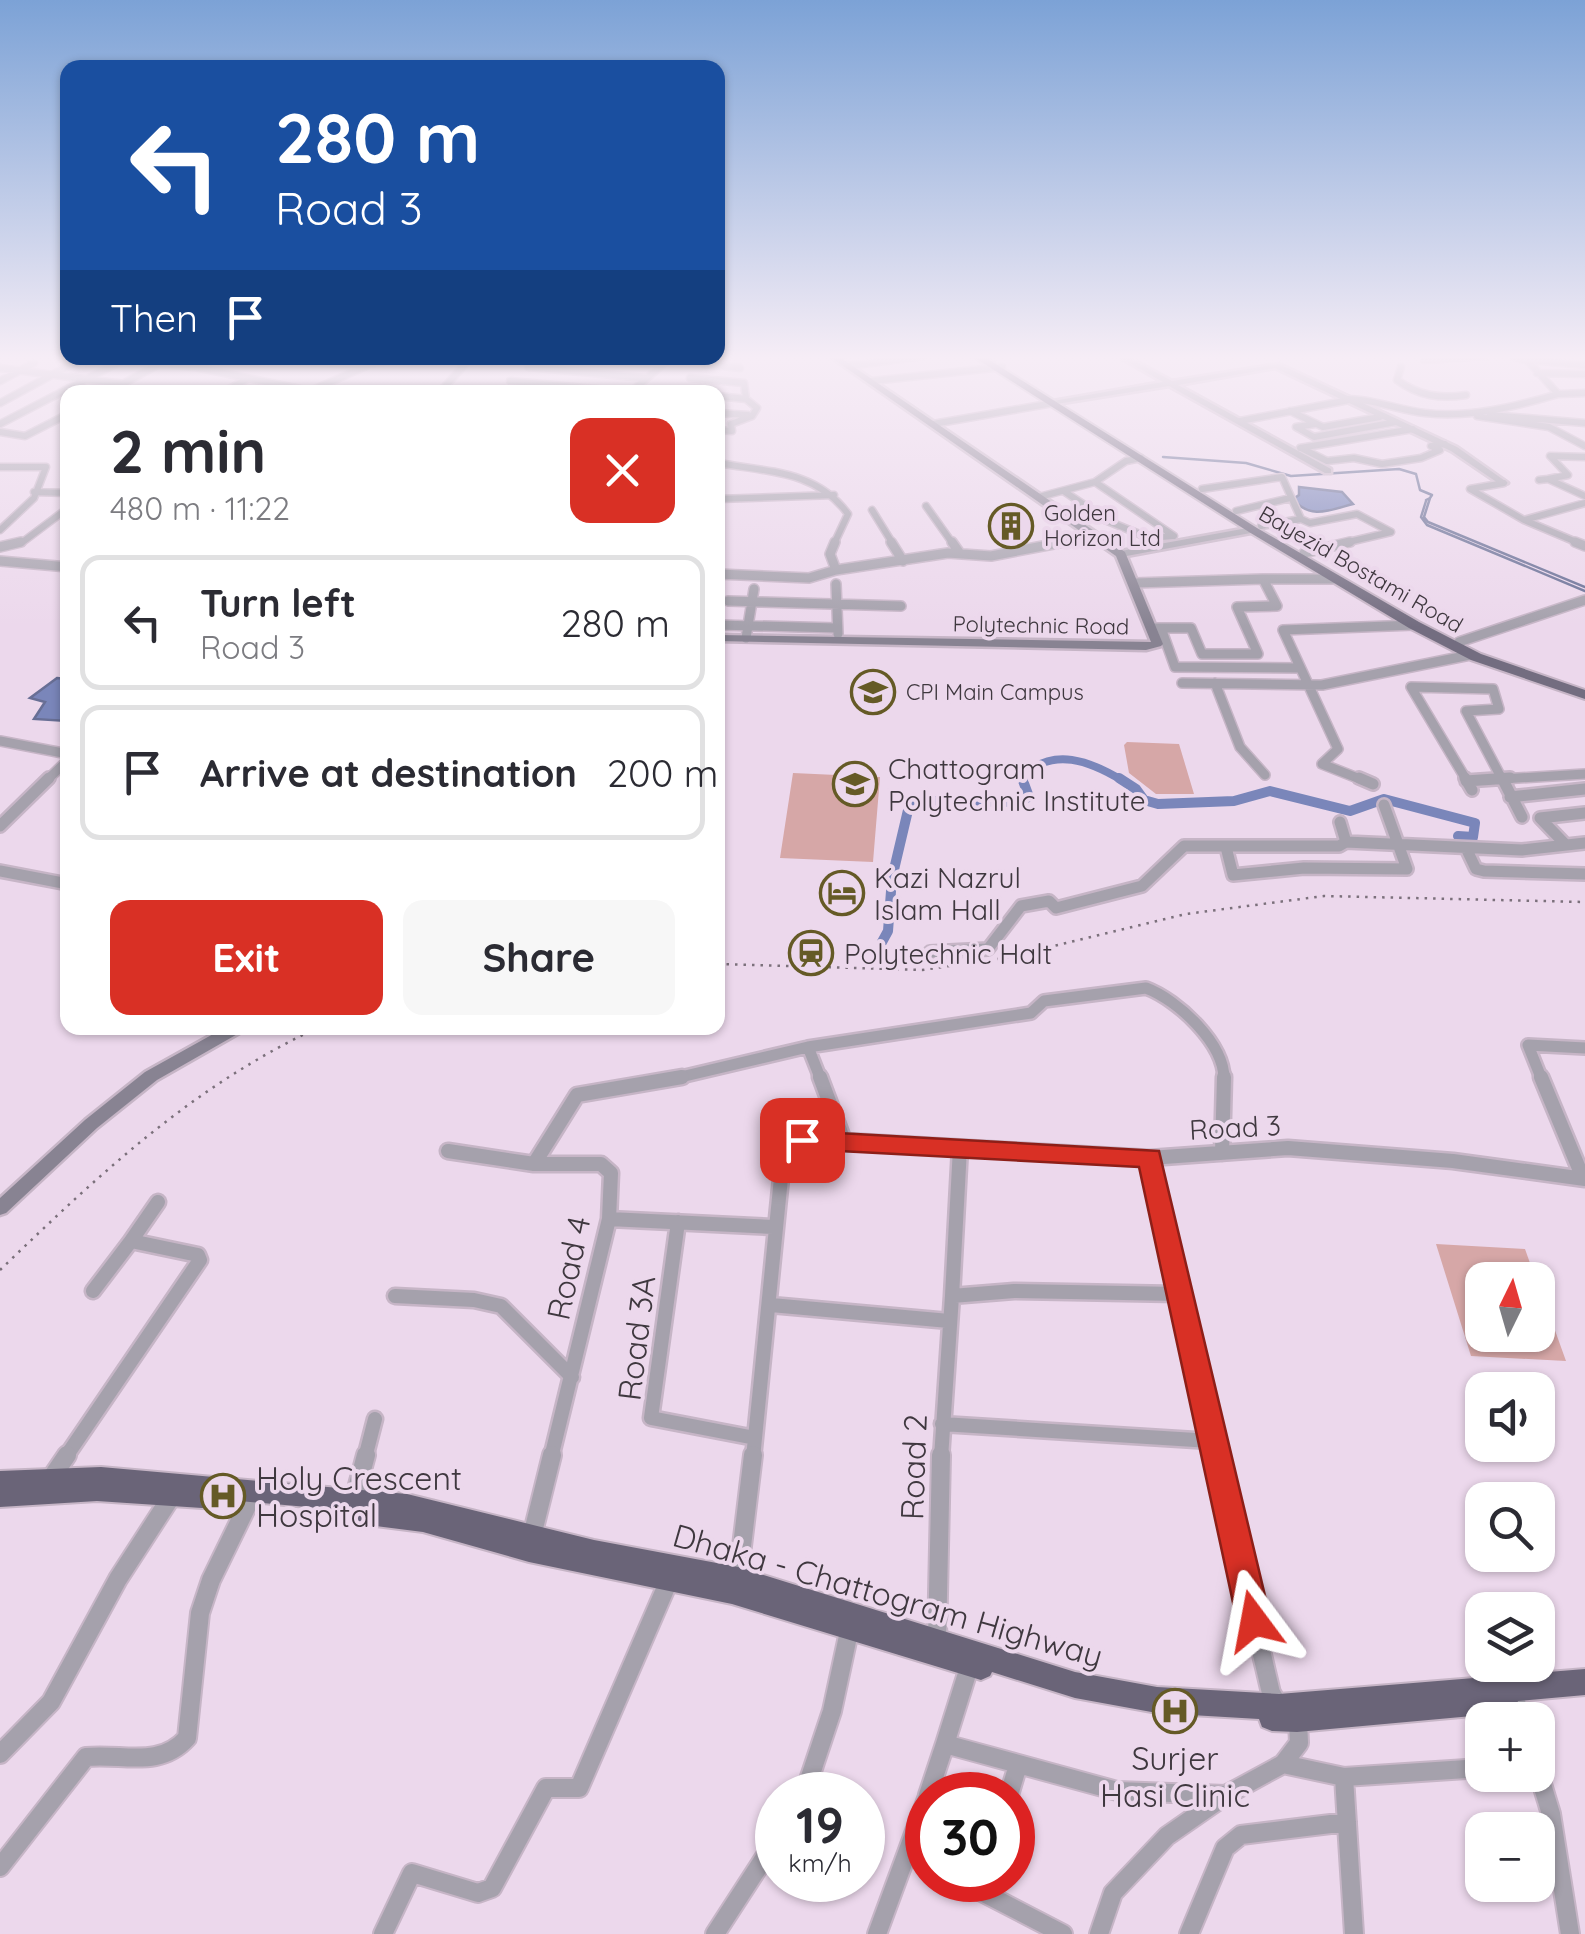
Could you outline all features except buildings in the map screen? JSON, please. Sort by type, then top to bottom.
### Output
[{"type":"highway","name":"Dhaka - Chattogram Highway","points":[[0,1482],[52,1477],[407,1505],[673,1572],[738,1579],[938,1640],[972,1658]]},
{"type":"highway","points":[[0,1496],[177,1489],[424,1521],[528,1551],[673,1572],[850,1628],[972,1658],[1058,1690],[1127,1705],[1288,1712],[1465,1710]]},
{"type":"highway","points":[[1288,1712],[1585,1682]]},
{"type":"highway","points":[[1550,1702],[1585,1693]]},
{"type":"main road","name":"Polytechnic Road","points":[[725,637],[748,632],[1146,647],[1157,644],[1156,628],[1120,554],[965,446]]},
{"type":"main road","name":"Bayezid Bostami Road","points":[[1123,446],[1333,579],[1470,655],[1585,693]]},
{"type":"main road","name":"Bayezid Bostami Road","points":[[1130,446],[1236,510],[1257,528],[1460,642],[1585,693]]},
{"type":"main road","points":[[0,1208],[91,1124],[151,1076],[223,1035]]},
{"type":"street","points":[[1291,446],[1326,462],[1354,458],[1382,464],[1421,458],[1440,450],[1432,446]]},
{"type":"street","points":[[1296,449],[1312,446]]},
{"type":"street","points":[[1447,446],[1504,483]]},
{"type":"street","points":[[1296,449],[1328,471]]},
{"type":"street","points":[[1585,457],[1550,456],[1568,475],[1544,479],[1585,500]]},
{"type":"street","points":[[1039,497],[1095,482],[1126,461],[1141,458]]},
{"type":"street","points":[[725,465],[812,480],[834,495],[848,514],[830,554],[836,570]]},
{"type":"street","points":[[0,467],[46,467],[34,498],[0,530]]},
{"type":"street","points":[[1202,489],[1282,478],[1301,518],[1310,523],[1358,514],[1391,532],[1304,553]]},
{"type":"street","points":[[1095,482],[1185,544]]},
{"type":"street","points":[[1504,483],[1470,489],[1524,520],[1585,546]]},
{"type":"street","points":[[34,492],[60,493]]},
{"type":"street","points":[[1065,492],[1098,514],[1093,515],[1143,536]]},
{"type":"street","points":[[725,500],[834,495]]},
{"type":"street","points":[[1236,510],[1290,498]]},
{"type":"street","points":[[1524,520],[1585,500]]},
{"type":"street","points":[[926,506],[960,552]]},
{"type":"street","points":[[872,510],[903,561]]},
{"type":"street","points":[[0,547],[24,541],[60,514]]},
{"type":"street","points":[[1120,554],[1301,518]]},
{"type":"street","points":[[725,575],[778,579],[826,575],[836,570],[960,552],[991,556],[1094,536]]},
{"type":"street","points":[[1130,539],[1174,536]]},
{"type":"street","points":[[0,561],[60,566]]},
{"type":"street","points":[[1263,579],[1277,606],[1237,607],[1260,653],[1204,654],[1190,628],[1156,628],[1176,667],[1298,668]]},
{"type":"street","points":[[1135,583],[1333,579]]},
{"type":"street","points":[[836,584],[838,634]]},
{"type":"street","points":[[725,627],[748,632],[754,590]]},
{"type":"street","points":[[1460,642],[1585,600]]},
{"type":"street","points":[[728,601],[901,606]]},
{"type":"street","points":[[1570,604],[1585,611]]},
{"type":"street","points":[[1373,784],[1322,764],[1338,749],[1298,668],[1284,629],[1414,625]]},
{"type":"street","points":[[1182,682],[1306,684],[1470,655]]},
{"type":"street","points":[[1215,684],[1240,747],[1265,775]]},
{"type":"street","points":[[1522,817],[1510,797],[1502,779],[1466,711],[1498,709],[1493,690],[1411,687],[1469,785],[1502,779],[1585,774]]},
{"type":"street","points":[[0,741],[60,755]]},
{"type":"street","points":[[0,826],[60,765]]},
{"type":"street","points":[[1510,797],[1585,789]]},
{"type":"street","points":[[1384,805],[1400,847],[1407,869],[1304,868],[1232,875],[1225,843],[1339,846],[1346,842],[1400,847],[1522,850],[1585,842]]},
{"type":"street","points":[[1566,844],[1540,818],[1585,814]]},
{"type":"street","points":[[1340,822],[1346,842]]},
{"type":"street","points":[[930,952],[988,949],[1021,906],[1049,900],[1056,908],[1142,886],[1184,846],[1226,847]]},
{"type":"street","points":[[1466,848],[1476,870],[1487,874],[1507,870],[1585,874]]},
{"type":"street","points":[[0,872],[60,883]]},
{"type":"street","points":[[534,1164],[577,1094],[584,1091],[676,1080],[808,1047],[1032,1014],[1044,1001],[1146,988],[1167,1000],[1216,1048],[1224,1066],[1222,1153]]},
{"type":"street","points":[[1584,1178],[1528,1046],[1585,1048]]},
{"type":"street","points":[[808,1047],[844,1141]]},
{"type":"street","name":"Road 3","points":[[738,1579],[772,1305],[773,1227],[784,1148],[790,1142],[844,1141],[1150,1158],[1288,1148],[1453,1161],[1584,1178]]},
{"type":"street","name":"Road 2","points":[[938,1640],[942,1424],[960,1148]]},
{"type":"street","name":"Road 4","points":[[448,1151],[534,1164],[601,1164],[611,1173],[609,1219],[532,1537]]},
{"type":"street","points":[[1099,1934],[1114,1892],[1167,1836],[1226,1795],[1283,1764],[1299,1743],[1302,1731],[1271,1694],[1150,1158]]},
{"type":"street","points":[[93,1292],[158,1202]]},
{"type":"street","points":[[609,1219],[773,1227]]},
{"type":"street","name":"Road 3A","points":[[678,1222],[652,1418],[755,1438]]},
{"type":"street","points":[[52,1477],[200,1260],[198,1255],[131,1242]]},
{"type":"street","points":[[952,1296],[1014,1290],[1178,1294]]},
{"type":"street","points":[[395,1296],[474,1300],[502,1306],[572,1377]]},
{"type":"street","points":[[772,1305],[949,1321]]},
{"type":"street","points":[[354,1500],[375,1419]]},
{"type":"street","points":[[942,1424],[1211,1440]]},
{"type":"street","points":[[0,1754],[50,1702],[118,1579],[177,1489]]},
{"type":"street","points":[[0,1867],[86,1757],[137,1759],[171,1756],[179,1749],[186,1738],[200,1614],[211,1580],[250,1500]]},
{"type":"street","points":[[383,1934],[412,1873],[478,1892],[492,1888],[546,1788],[579,1788],[673,1572]]},
{"type":"street","points":[[812,1772],[832,1710],[850,1628]]},
{"type":"street","points":[[936,1772],[972,1658]]},
{"type":"street","points":[[945,1744],[1117,1791],[1226,1795]]},
{"type":"street","points":[[1283,1764],[1344,1777],[1465,1769]]},
{"type":"street","points":[[1016,1772],[1018,1765]]},
{"type":"street","points":[[1344,1777],[1354,1934]]},
{"type":"street","points":[[1544,1792],[1570,1934]]},
{"type":"street","points":[[1189,1934],[1225,1848],[1241,1835],[1347,1822]]},
{"type":"street","points":[[877,1934],[905,1858]]},
{"type":"street","points":[[715,1934],[755,1872]]},
{"type":"street","points":[[1001,1902],[1063,1934]]},
{"type":"shaded area","points":[[1179,744],[1194,794],[1156,794],[1129,773],[1124,745]]},
{"type":"shaded area","points":[[793,773],[880,777],[873,862],[780,858]]},
{"type":"shaded area","points":[[1436,1244],[1525,1249],[1530,1262],[1465,1262],[1465,1337]]},
{"type":"shaded area","points":[[1555,1330],[1566,1361],[1471,1356],[1470,1352],[1555,1352]]},
{"type":"water","points":[[1299,487],[1342,492],[1353,504],[1321,512],[1306,509],[1293,499],[1299,495]]},
{"type":"water","points":[[60,678],[60,721],[34,719],[45,702],[30,698]]},
{"type":"waterway","points":[[1163,457],[1246,463],[1291,476],[1399,469],[1416,474],[1420,490],[1432,495],[1430,498]]},
{"type":"waterway","points":[[1426,500],[1430,498]]},
{"type":"waterway","points":[[1430,498],[1424,517],[1428,522],[1585,587]]},
{"type":"waterway","points":[[1426,501],[1421,517],[1427,525],[1585,591]]},
{"type":"waterway","points":[[1023,780],[1034,767],[1059,759],[1085,763],[1123,781]]},
{"type":"waterway","points":[[1119,778],[1144,800],[1158,804],[1234,801],[1270,791],[1350,811],[1384,799],[1475,823],[1473,837],[1458,836]]},
{"type":"waterway","points":[[882,942],[888,931],[892,878],[909,806],[928,801],[1017,802],[1029,797],[1023,780]]},
{"type":"railway","points":[[725,964],[922,970],[1004,958],[1186,914],[1324,896],[1585,902]]},
{"type":"railway","points":[[0,1270],[148,1136],[228,1078],[304,1035]]},
{"type":"place","name":"Golden Horizon Ltd","points":[[1011,526]]},
{"type":"place","name":"CPI Main Campus","points":[[873,692]]},
{"type":"place","name":"Chattogram Polytechnic Institute","points":[[855,784]]},
{"type":"place","name":"Kazi Nazrul Islam Hall","points":[[842,893]]},
{"type":"place","name":"Polytechnic Halt","points":[[811,953]]},
{"type":"place","name":"Holy Crescent Hospital","points":[[223,1496]]},
{"type":"place","name":"Surjer Hasi Clinic","points":[[1175,1711]]},
{"type":"route","points":[[802,1140],[1150,1158],[1254,1621]]}]
